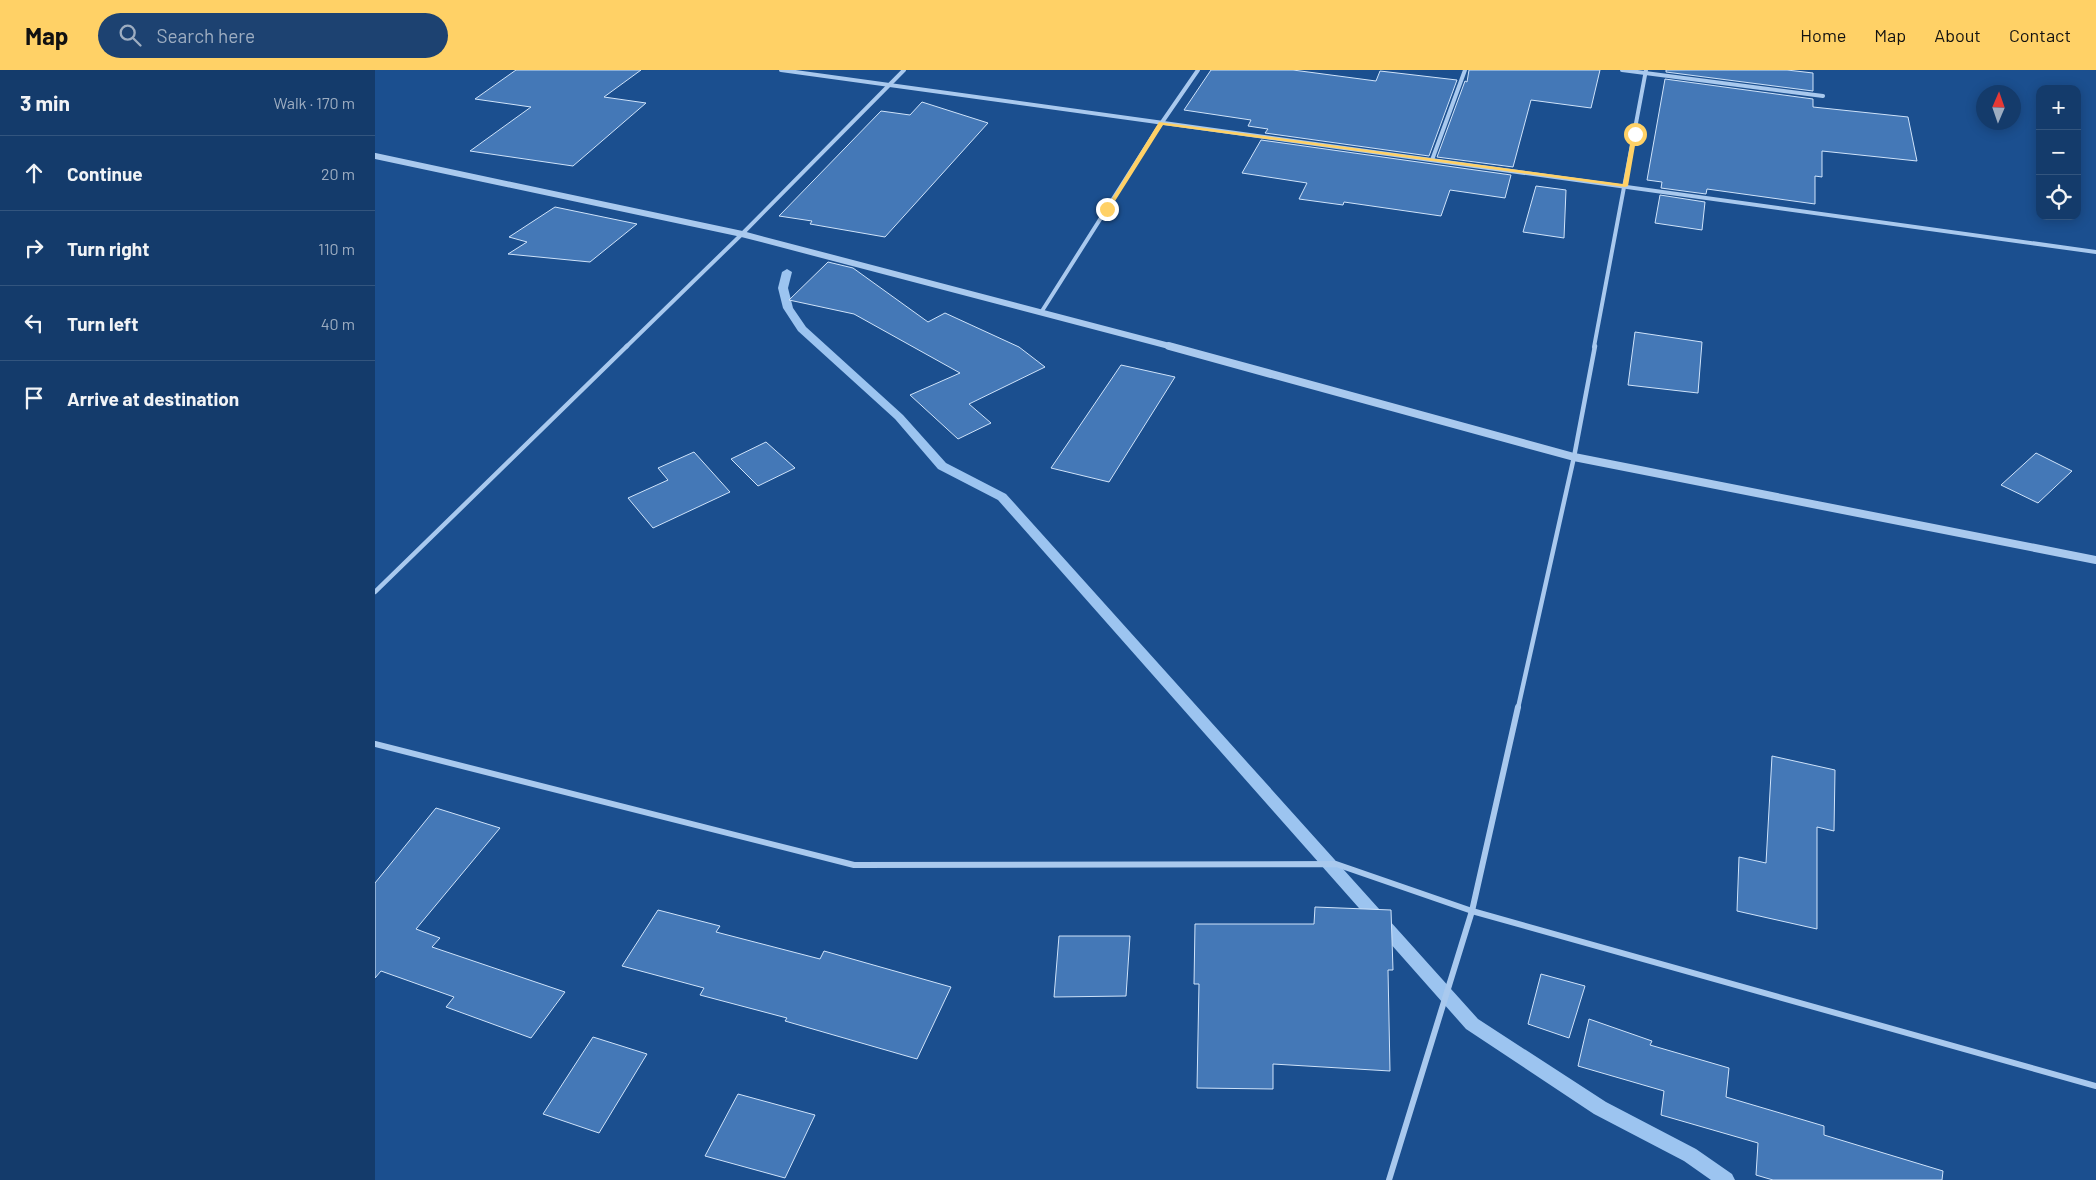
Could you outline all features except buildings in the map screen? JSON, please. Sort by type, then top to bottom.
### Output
[{"type":"street","points":[[781,70],[2096,252]]},
{"type":"street","points":[[375,592],[742,234],[904,70]]},
{"type":"street","points":[[1042,311],[1161,123],[1198,70]]},
{"type":"street","points":[[1432,160],[1465,70]]},
{"type":"street","points":[[1622,70],[1645,71],[1823,96]]},
{"type":"street","points":[[1389,1180],[1472,910],[1574,457],[1645,71]]},
{"type":"street","points":[[375,156],[742,234],[1042,311],[1574,457],[2096,560]]},
{"type":"street","points":[[375,744],[854,865],[1336,864],[1472,910],[2096,1086]]},
{"type":"waterway","points":[[787,272],[783,288],[788,308],[802,329],[899,417],[942,466],[1002,497],[1472,1024],[1600,1108],[1690,1155],[1726,1180]]},
{"type":"route","points":[[1107,209],[1161,123],[1625,186],[1635,134]]}]
